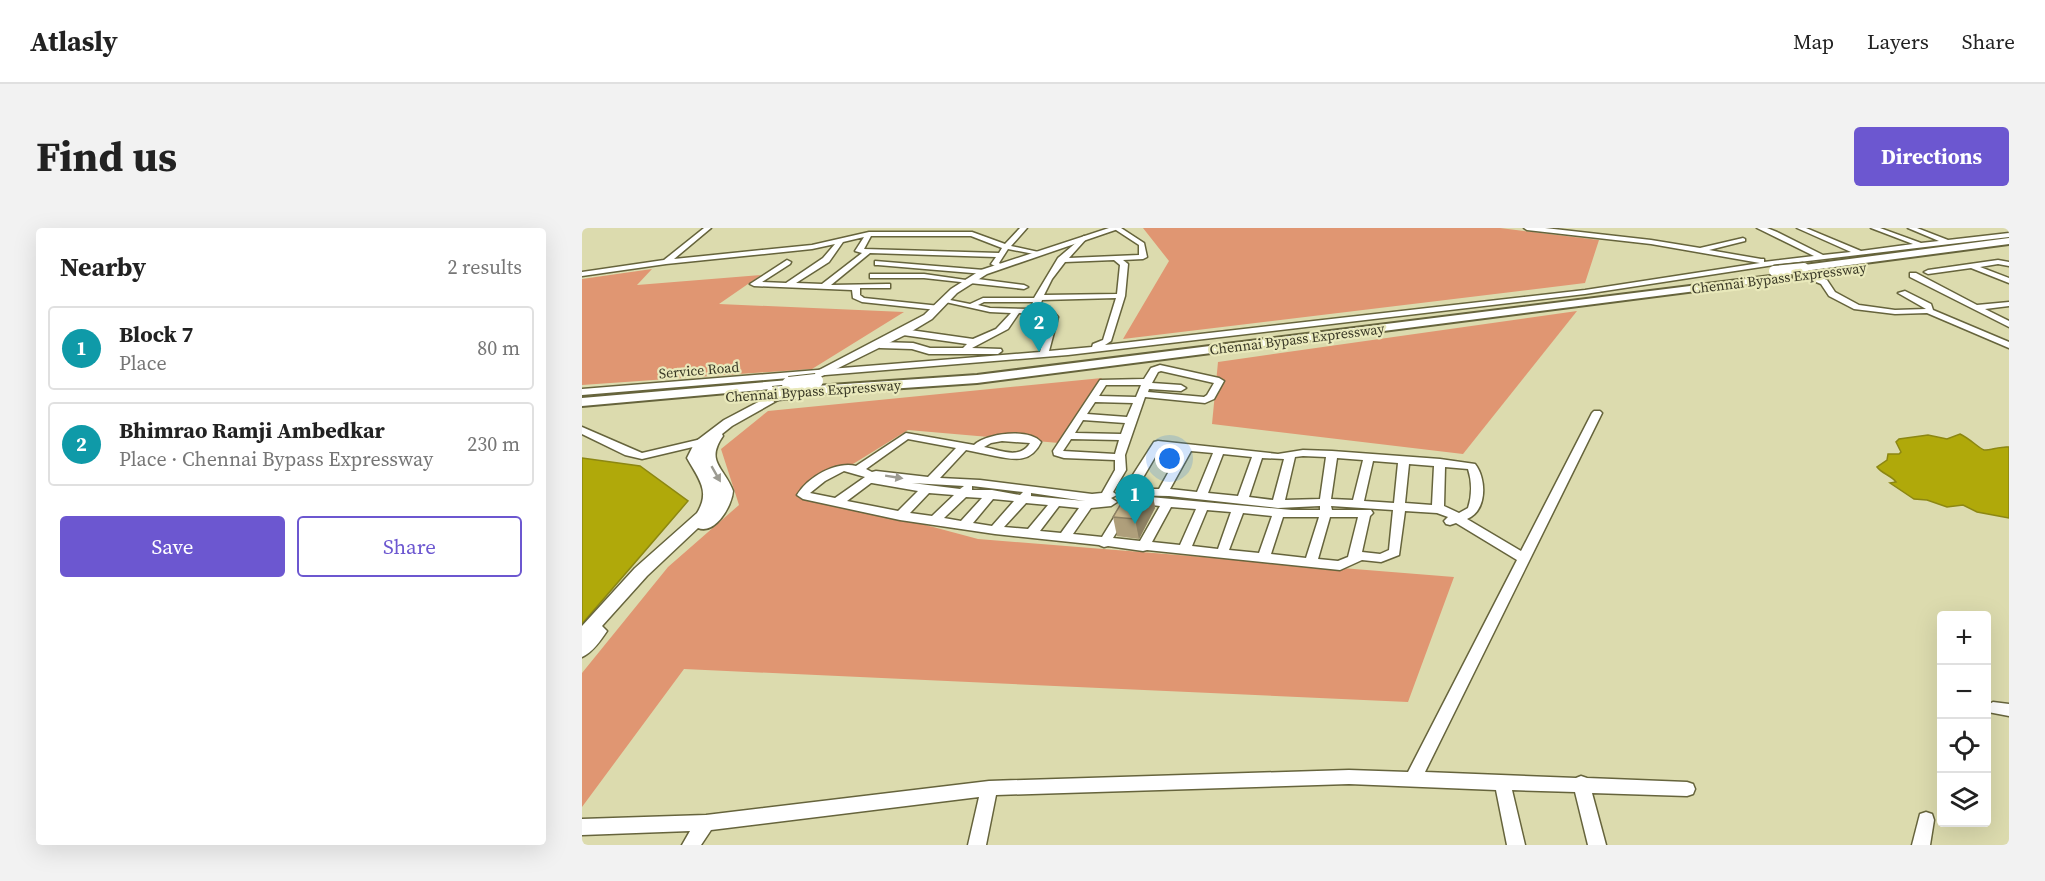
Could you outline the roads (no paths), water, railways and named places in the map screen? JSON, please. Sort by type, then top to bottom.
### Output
[{"type":"highway","name":"Chennai Bypass Expressway","points":[[1630,290],[1786,277],[1808,271],[2009,237]]},
{"type":"highway","name":"Chennai Bypass Expressway","points":[[582,402],[795,387],[977,379],[1588,296],[1774,267],[1808,271],[2009,247]]},
{"type":"highway","name":"Chennai Bypass Expressway","points":[[582,411],[773,394],[817,377],[977,370],[1588,296]]},
{"type":"main road","points":[[582,637],[634,579],[707,510],[712,493],[694,458],[697,449],[732,424],[903,332],[941,305],[968,281],[1000,261],[1039,253],[1116,228]]},
{"type":"main road","points":[[582,650],[652,571],[710,519],[723,504],[726,496],[724,488],[707,455],[709,440]]},
{"type":"street","points":[[666,262],[708,228]]},
{"type":"street","points":[[972,234],[979,228]]},
{"type":"street","points":[[868,234],[858,251],[900,252],[1000,261],[1006,247],[1024,228]]},
{"type":"street","points":[[1061,260],[1144,256],[1142,244],[1116,228]]},
{"type":"street","points":[[1527,228],[1618,237],[1698,250],[1774,267],[1824,282],[1832,294],[1857,307],[1895,312],[1928,311],[2008,344]]},
{"type":"street","points":[[1760,228],[1775,233],[1821,257]]},
{"type":"street","points":[[1800,228],[1859,253]]},
{"type":"street","points":[[1874,228],[1921,246]]},
{"type":"street","points":[[1911,228],[1948,242]]},
{"type":"street","points":[[1987,228],[2009,237]]},
{"type":"street","points":[[900,252],[924,233]]},
{"type":"street","points":[[582,274],[840,242],[868,234],[972,234],[1006,247],[1039,253]]},
{"type":"street","points":[[868,234],[916,240]]},
{"type":"street","points":[[1823,238],[1839,234]]},
{"type":"street","points":[[1774,267],[1821,257],[2009,237]]},
{"type":"street","points":[[1035,309],[1040,289],[1061,260],[1084,238]]},
{"type":"street","points":[[1698,250],[1743,240]]},
{"type":"street","points":[[788,286],[826,260],[840,242]]},
{"type":"street","points":[[823,287],[869,251]]},
{"type":"street","points":[[889,252],[861,277],[856,287],[856,296],[871,302],[973,305],[990,310],[1035,309],[1049,312],[1054,317],[1045,352]]},
{"type":"street","points":[[1045,352],[1104,344],[1107,341],[1121,296],[1124,264],[1117,259]]},
{"type":"street","points":[[787,262],[754,284],[823,287],[887,286]]},
{"type":"street","points":[[1928,272],[1998,262],[2009,264]]},
{"type":"street","points":[[878,263],[984,272]]},
{"type":"street","points":[[1971,266],[2009,281]]},
{"type":"street","points":[[1913,275],[2007,322]]},
{"type":"street","points":[[873,276],[968,281],[1024,287]]},
{"type":"street","points":[[871,302],[898,276]]},
{"type":"street","points":[[1983,279],[1999,277]]},
{"type":"street","points":[[1902,293],[1928,306],[1930,309],[1928,311]]},
{"type":"street","points":[[973,305],[983,300],[1121,296]]},
{"type":"street","points":[[880,345],[914,346],[929,351],[1045,352],[1588,296]]},
{"type":"street","points":[[1977,307],[2009,304]]},
{"type":"street","points":[[963,351],[973,342],[1004,329],[1017,310]]},
{"type":"street","points":[[903,332],[973,342]]},
{"type":"street","name":"Service Road","points":[[582,392],[817,377],[1045,352]]},
{"type":"street","points":[[1109,498],[1120,468],[1119,457],[1126,437],[1144,391],[1156,368],[1219,381],[1210,398],[1182,393],[1144,391],[1106,381],[1058,449],[1060,455],[1119,457]]},
{"type":"street","points":[[1182,393],[1194,377]]},
{"type":"street","points":[[1092,399],[1144,391]]},
{"type":"street","points":[[1406,779],[1598,413]]},
{"type":"street","points":[[1080,417],[1133,420]]},
{"type":"street","points":[[582,430],[600,436],[633,455],[642,456],[709,440]]},
{"type":"street","points":[[856,471],[906,436],[969,448],[1021,457],[1029,453],[1036,442],[1032,439],[992,438],[969,448],[900,516]]},
{"type":"street","points":[[1067,436],[1126,437]]},
{"type":"street","points":[[969,487],[992,494],[1026,495],[1056,502],[1109,498],[1119,504],[1129,496],[1165,497],[1279,508],[1399,510],[1454,519],[1470,512],[1476,505],[1476,470],[1467,464],[1332,454],[1291,454],[1282,457],[1162,443],[1155,445],[1134,483],[1129,496],[1104,543]]},
{"type":"street","points":[[1143,547],[1188,446]]},
{"type":"street","points":[[1184,550],[1220,450]]},
{"type":"street","points":[[1222,554],[1246,505],[1258,454]]},
{"type":"street","points":[[1263,559],[1279,508],[1291,454]]},
{"type":"street","points":[[1311,563],[1325,507],[1332,454]]},
{"type":"street","points":[[1354,558],[1369,457]]},
{"type":"street","points":[[1089,501],[969,487],[929,485],[872,477],[841,468],[802,491],[803,495],[900,516],[995,530],[1340,566],[1354,558],[1364,556],[1381,558],[1393,554],[1404,459]]},
{"type":"street","points":[[1438,509],[1440,462]]},
{"type":"street","points":[[837,502],[872,477]]},
{"type":"street","points":[[934,521],[969,487]]},
{"type":"street","points":[[964,525],[992,494]]},
{"type":"street","points":[[995,530],[1026,495]]},
{"type":"street","points":[[1064,538],[1089,501]]},
{"type":"street","points":[[1032,533],[1056,502]]},
{"type":"street","points":[[1399,510],[1438,509],[1461,526],[1473,529],[1523,558]]},
{"type":"street","points":[[582,827],[706,823],[989,788],[1173,781],[1379,778],[1581,783],[1688,789]]},
{"type":"street","points":[[1502,782],[1516,845]]},
{"type":"street","points":[[1581,783],[1597,845]]},
{"type":"street","points":[[977,845],[989,788]]},
{"type":"street","points":[[1921,845],[1926,820]]},
{"type":"street","points":[[691,845],[706,823]]},
{"type":"place","name":"Bhimrao Ramji Ambedkar","points":[[1039,352]]},
{"type":"place","name":"Block 7","points":[[1135,524]]}]
